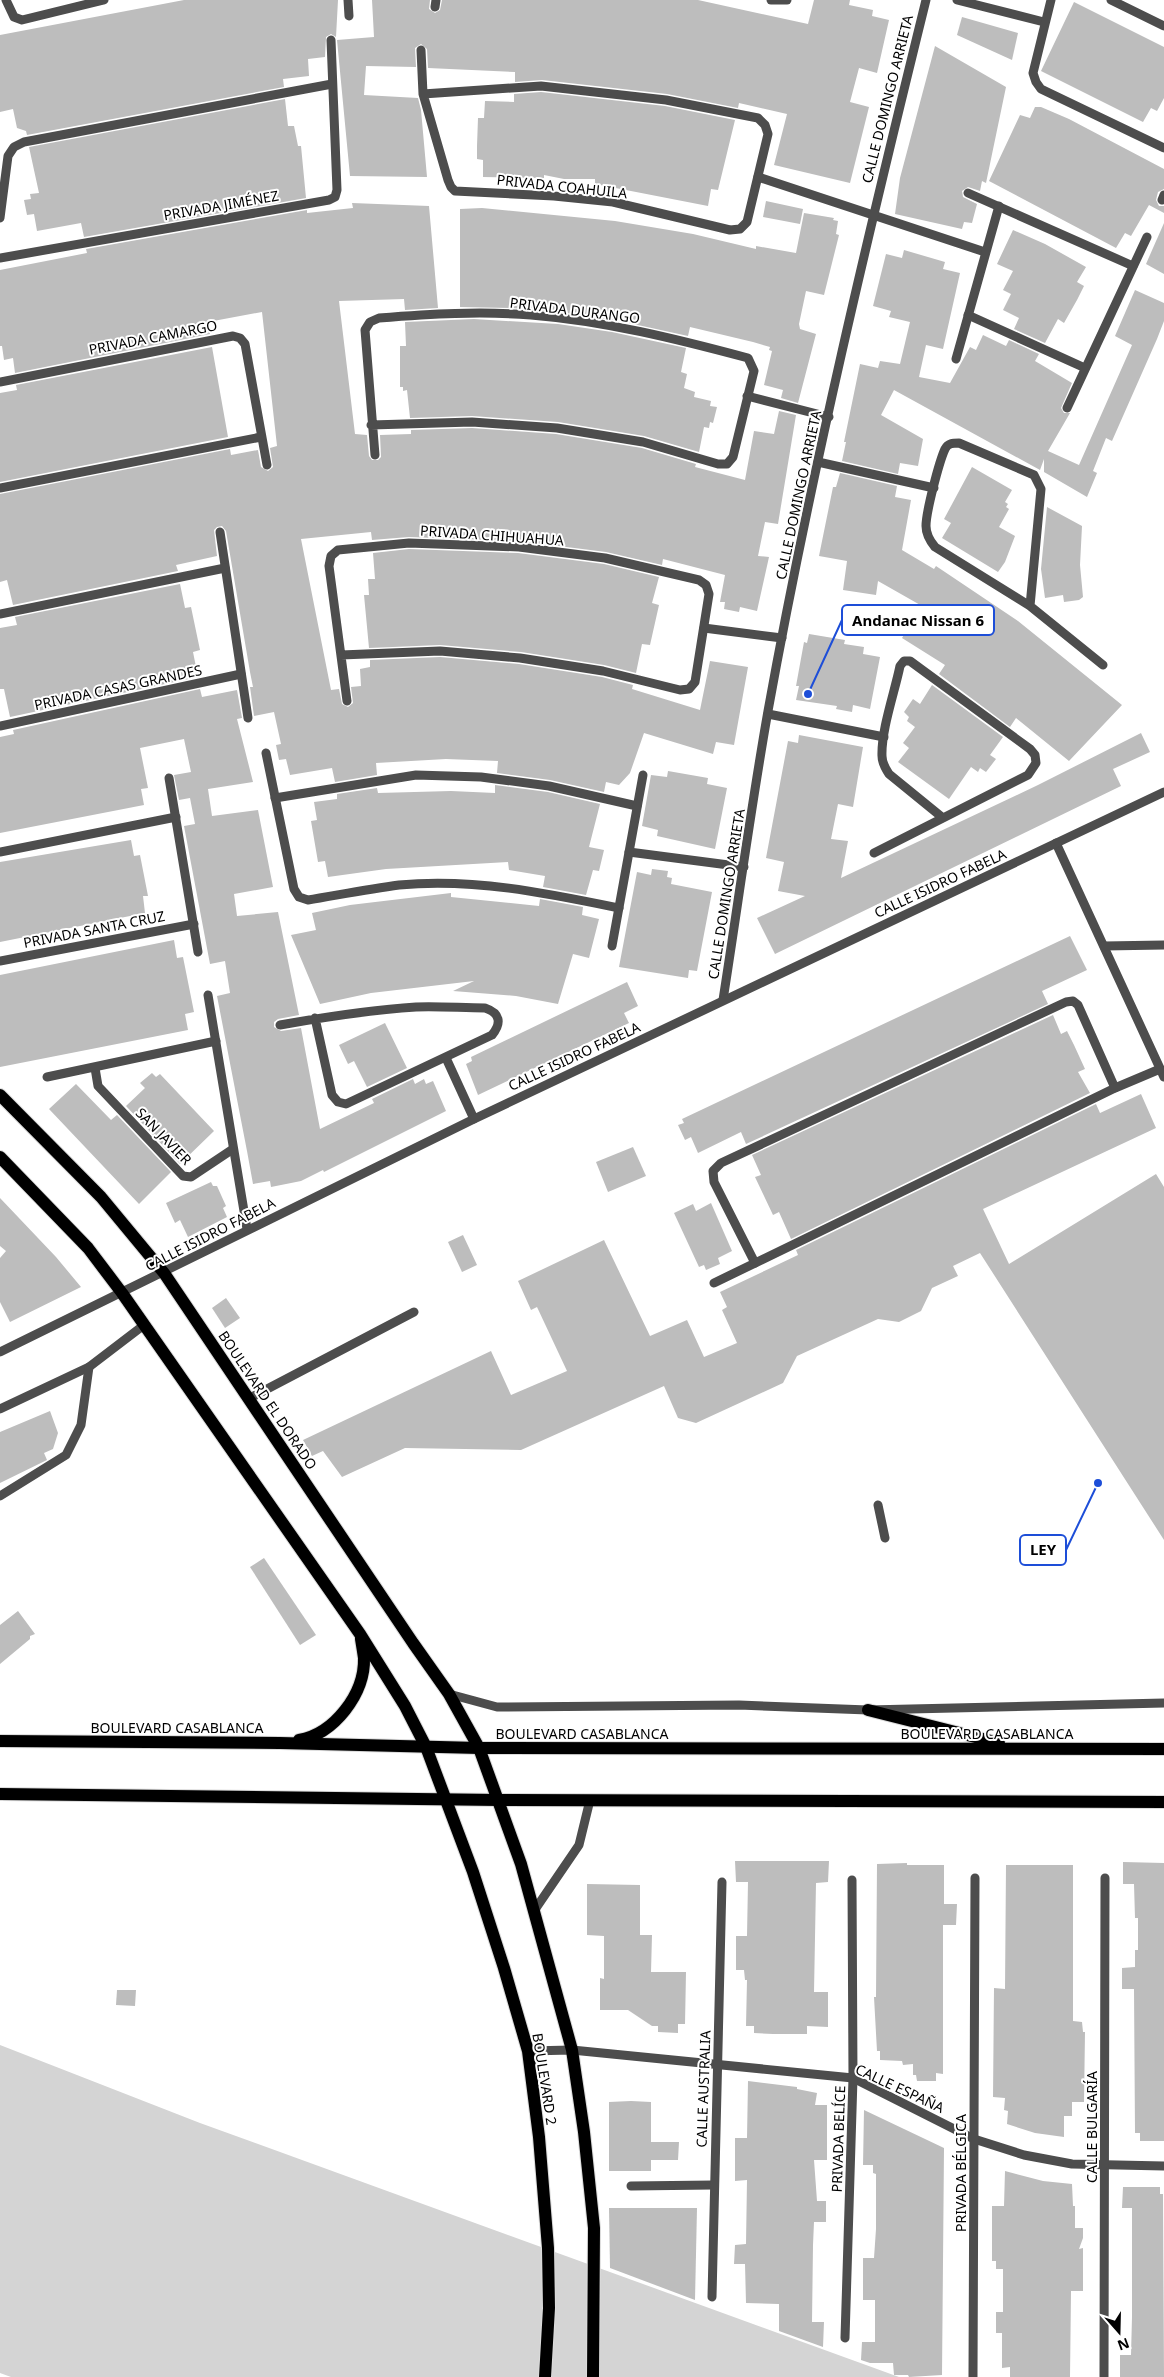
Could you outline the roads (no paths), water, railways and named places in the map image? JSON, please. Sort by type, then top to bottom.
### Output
[{"type":"main road","name":"BOULEVARD EL DORADO","points":[[0,1095],[102,1197],[164,1273],[412,1643],[449,1694],[480,1748],[499,1800]]},
{"type":"main road","points":[[0,1157],[88,1248],[122,1293],[360,1634],[405,1706],[426,1747]]},
{"type":"main road","points":[[280,1743],[306,1738],[329,1726],[348,1708],[359,1685],[364,1659],[360,1634]]},
{"type":"main road","points":[[868,1710],[1018,1748]]},
{"type":"main road","name":"BOULEVARD CASABLANCA","points":[[0,1741],[280,1743],[480,1748],[1164,1749]]},
{"type":"main road","name":"BOULEVARD 2","points":[[426,1747],[473,1872],[528,2051],[539,2137],[548,2248],[549,2308],[545,2377]]},
{"type":"main road","points":[[0,1794],[499,1800],[1164,1802]]},
{"type":"main road","name":"BOULEVARD 2","points":[[499,1800],[521,1864],[572,2050],[584,2132],[594,2228],[593,2377]]},
{"type":"street","points":[[6,0],[14,17],[22,20],[104,0]]},
{"type":"street","points":[[348,0],[349,16]]},
{"type":"street","points":[[771,0],[787,0]]},
{"type":"street","name":"CALLE DOMINGO ARRIETA","points":[[723,1000],[768,714],[782,638],[818,462],[872,216],[926,0]]},
{"type":"street","points":[[957,0],[1044,22]]},
{"type":"street","points":[[1051,0],[1044,22],[1033,73],[1041,89],[1164,148]]},
{"type":"street","points":[[1111,0],[1164,26]]},
{"type":"street","name":"PRIVADA JIMÉNEZ","points":[[0,258],[329,200],[335,197],[337,190],[331,40]]},
{"type":"street","name":"PRIVADA COAHUILA","points":[[421,50],[423,94],[448,180],[451,187],[456,190],[614,202],[730,230],[740,229],[747,222],[768,134],[765,125],[758,118],[666,100],[541,86],[423,94]]},
{"type":"street","points":[[0,218],[1,188],[8,156],[14,147],[24,142],[332,84]]},
{"type":"street","points":[[758,177],[986,252]]},
{"type":"street","points":[[968,193],[1133,266]]},
{"type":"street","points":[[956,359],[999,206]]},
{"type":"street","points":[[1067,408],[1147,238]]},
{"type":"street","name":"PRIVADA DURANGO","points":[[371,425],[472,422],[557,428],[643,442],[718,464],[727,464],[733,457],[754,371],[748,358],[670,337],[532,315],[454,312],[379,318],[370,322],[365,330],[371,425],[375,455]]},
{"type":"street","points":[[968,315],[1086,368]]},
{"type":"street","name":"PRIVADA CAMARGO","points":[[0,382],[233,336],[240,338],[245,344],[266,465]]},
{"type":"street","points":[[747,396],[829,417]]},
{"type":"street","points":[[0,488],[261,438]]},
{"type":"street","points":[[1030,606],[1041,489],[1038,481],[1034,475],[959,443],[951,443],[946,448],[934,488],[926,526],[928,537],[935,547],[1030,606],[1102,665]]},
{"type":"street","points":[[818,462],[934,488]]},
{"type":"street","points":[[220,532],[248,718]]},
{"type":"street","name":"PRIVADA CHIHUAHUA","points":[[341,655],[440,651],[520,658],[603,671],[680,690],[689,689],[695,682],[709,594],[706,585],[699,580],[595,557],[519,548],[409,543],[338,550],[331,556],[328,566],[347,701]]},
{"type":"street","points":[[0,614],[225,568]]},
{"type":"street","points":[[704,628],[782,638]]},
{"type":"street","points":[[874,854],[1028,775],[1036,763],[1035,755],[1030,749],[910,661],[904,661],[900,666],[884,737],[883,765],[889,774],[943,818]]},
{"type":"street","name":"PRIVADA CASAS GRANDES","points":[[0,726],[241,674]]},
{"type":"street","points":[[768,714],[884,737]]},
{"type":"street","points":[[266,752],[294,889],[299,897],[308,900],[400,885],[465,884],[532,890],[619,908]]},
{"type":"street","points":[[274,798],[416,775],[481,777],[548,786],[637,806]]},
{"type":"street","points":[[612,946],[643,775]]},
{"type":"street","points":[[170,778],[198,952]]},
{"type":"street","name":"CALLE ISIDRO FABELA","points":[[0,1352],[474,1119],[1164,792]]},
{"type":"street","points":[[0,852],[176,817]]},
{"type":"street","points":[[1056,843],[1164,1078]]},
{"type":"street","points":[[629,852],[744,867]]},
{"type":"street","name":"PRIVADA SANTA CRUZ","points":[[0,961],[194,924]]},
{"type":"street","points":[[1104,946],[1164,945]]},
{"type":"street","points":[[208,996],[247,1229]]},
{"type":"street","points":[[755,1263],[714,1182],[713,1171],[722,1163],[1066,1002],[1073,1001],[1078,1005],[1115,1088]]},
{"type":"street","points":[[280,1025],[315,1018],[373,1010],[418,1007],[485,1008],[493,1011],[499,1018],[499,1027],[492,1035],[346,1104],[338,1102],[332,1095],[315,1018]]},
{"type":"street","points":[[47,1077],[216,1041]]},
{"type":"street","points":[[446,1058],[474,1119]]},
{"type":"street","name":"SAN JAVIER","points":[[95,1068],[98,1086],[183,1176],[192,1177],[233,1149]]},
{"type":"street","points":[[714,1283],[1115,1088],[1160,1069]]},
{"type":"street","points":[[248,1398],[414,1312]]},
{"type":"street","points":[[0,1409],[89,1367],[144,1325]]},
{"type":"street","points":[[0,1496],[66,1456],[80,1425],[89,1367]]},
{"type":"street","points":[[878,1505],[885,1538]]},
{"type":"street","points":[[449,1694],[497,1707],[739,1705],[868,1710],[1164,1703]]},
{"type":"street","points":[[534,1911],[579,1845],[590,1800]]},
{"type":"street","name":"PRIVADA BÉLGICA","points":[[973,2377],[974,1878]]},
{"type":"street","name":"CALLE BULGARÍA","points":[[1104,2377],[1105,1878]]},
{"type":"street","name":"PRIVADA BELÍCE","points":[[845,2338],[853,2078],[852,1880]]},
{"type":"street","name":"CALLE AUSTRALIA","points":[[712,2297],[713,2185],[722,1882]]},
{"type":"street","name":"CALLE ESPAÑA","points":[[528,2051],[572,2050],[853,2078],[974,2138],[1046,2161],[1104,2165],[1164,2166]]},
{"type":"street","points":[[631,2186],[713,2185]]},
{"type":"place","name":"Andanac Nissan 6","points":[[808,694]]},
{"type":"place","name":"LEY","points":[[1098,1483]]}]
